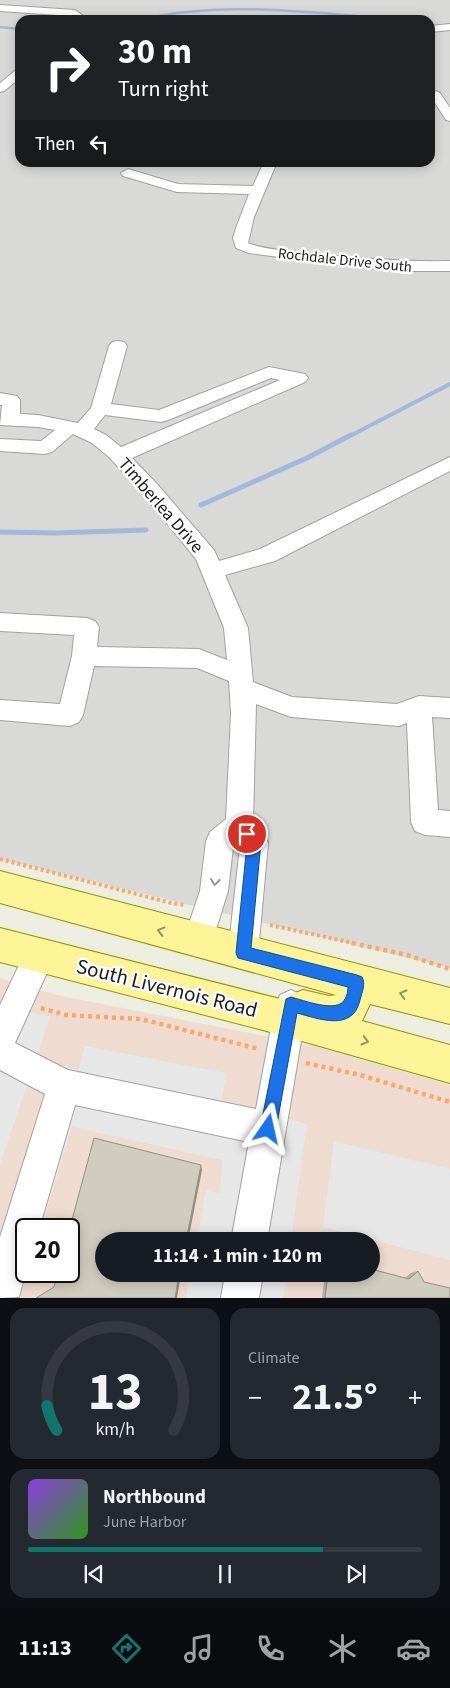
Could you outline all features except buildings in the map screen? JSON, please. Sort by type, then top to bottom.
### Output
[{"type":"main road","points":[[0,887],[243,953],[450,1006]]},
{"type":"main road","points":[[0,906],[76,927],[126,921]]},
{"type":"main road","name":"South Livernois Road","points":[[0,945],[138,980],[289,1011],[450,1064]]},
{"type":"main road","points":[[289,1011],[327,1014],[342,1013],[352,1005],[357,982]]},
{"type":"street","points":[[0,8],[65,12],[79,15]]},
{"type":"street","points":[[435,28],[450,27]]},
{"type":"street","points":[[0,89],[15,76]]},
{"type":"street","points":[[435,95],[450,95]]},
{"type":"street","points":[[435,98],[450,117]]},
{"type":"street","points":[[128,173],[177,188],[260,190],[269,167]]},
{"type":"street","name":"Rochdale Drive South","points":[[260,190],[243,226],[239,240],[241,245],[264,252],[349,263],[407,267],[450,266]]},
{"type":"street","points":[[0,445],[45,448],[76,429],[100,409],[118,346]]},
{"type":"street","points":[[100,409],[161,416],[268,372],[299,378],[118,456]]},
{"type":"street","points":[[0,399],[12,400],[6,419]]},
{"type":"street","name":"Timberlea Drive","points":[[6,419],[38,421],[76,429],[99,439],[150,489],[206,556],[236,628],[244,714],[239,825]]},
{"type":"street","points":[[212,571],[267,555],[450,463]]},
{"type":"street","points":[[0,622],[87,627],[84,656],[70,715],[0,710]]},
{"type":"street","points":[[84,656],[200,659],[291,707],[399,715],[418,706],[450,708]]},
{"type":"street","points":[[418,706],[425,822],[450,824]]},
{"type":"street","points":[[198,941],[214,890],[220,841],[239,825],[254,842],[243,953]]},
{"type":"street","points":[[0,1040],[40,955]]},
{"type":"street","points":[[251,1232],[289,1011]]},
{"type":"street","points":[[0,1053],[64,1086],[268,1129]]},
{"type":"street","points":[[0,1297],[64,1086]]},
{"type":"street","points":[[240,1298],[243,1282]]},
{"type":"path","points":[[0,859],[171,903]]},
{"type":"path","points":[[274,926],[407,955],[450,969]]},
{"type":"path","points":[[18,1001],[66,1015],[141,1019],[281,1056],[360,1074],[450,1102]]},
{"type":"shaded area","points":[[0,0],[450,0],[450,968],[0,859]]},
{"type":"shaded area","points":[[0,978],[57,995],[310,1045],[450,1085],[450,1298],[0,1298]]},
{"type":"shaded area","points":[[0,1004],[50,1017],[0,1165]]},
{"type":"shaded area","points":[[85,1046],[226,1073],[222,1101],[307,1124],[292,1232],[198,1232],[206,1190],[220,1193],[222,1160],[72,1127],[44,1218],[15,1218],[15,1283],[24,1283],[20,1298],[0,1298],[0,1244],[53,1063],[78,1070]]},
{"type":"shaded area","points":[[334,1141],[450,1169],[450,1260],[380,1242],[380,1232],[342,1232],[323,1227]]},
{"type":"shaded area","points":[[189,1282],[286,1282],[283,1298],[186,1298]]},
{"type":"waterway","points":[[165,15],[223,9],[277,10],[344,15]]},
{"type":"waterway","points":[[0,27],[15,28]]},
{"type":"waterway","points":[[348,437],[450,384]]},
{"type":"waterway","points":[[201,505],[307,458],[351,435]]},
{"type":"waterway","points":[[0,532],[54,533],[146,530]]},
{"type":"route","points":[[247,834],[254,842],[243,953],[357,982],[352,1005],[342,1013],[327,1014],[291,1004],[268,1129]]}]
